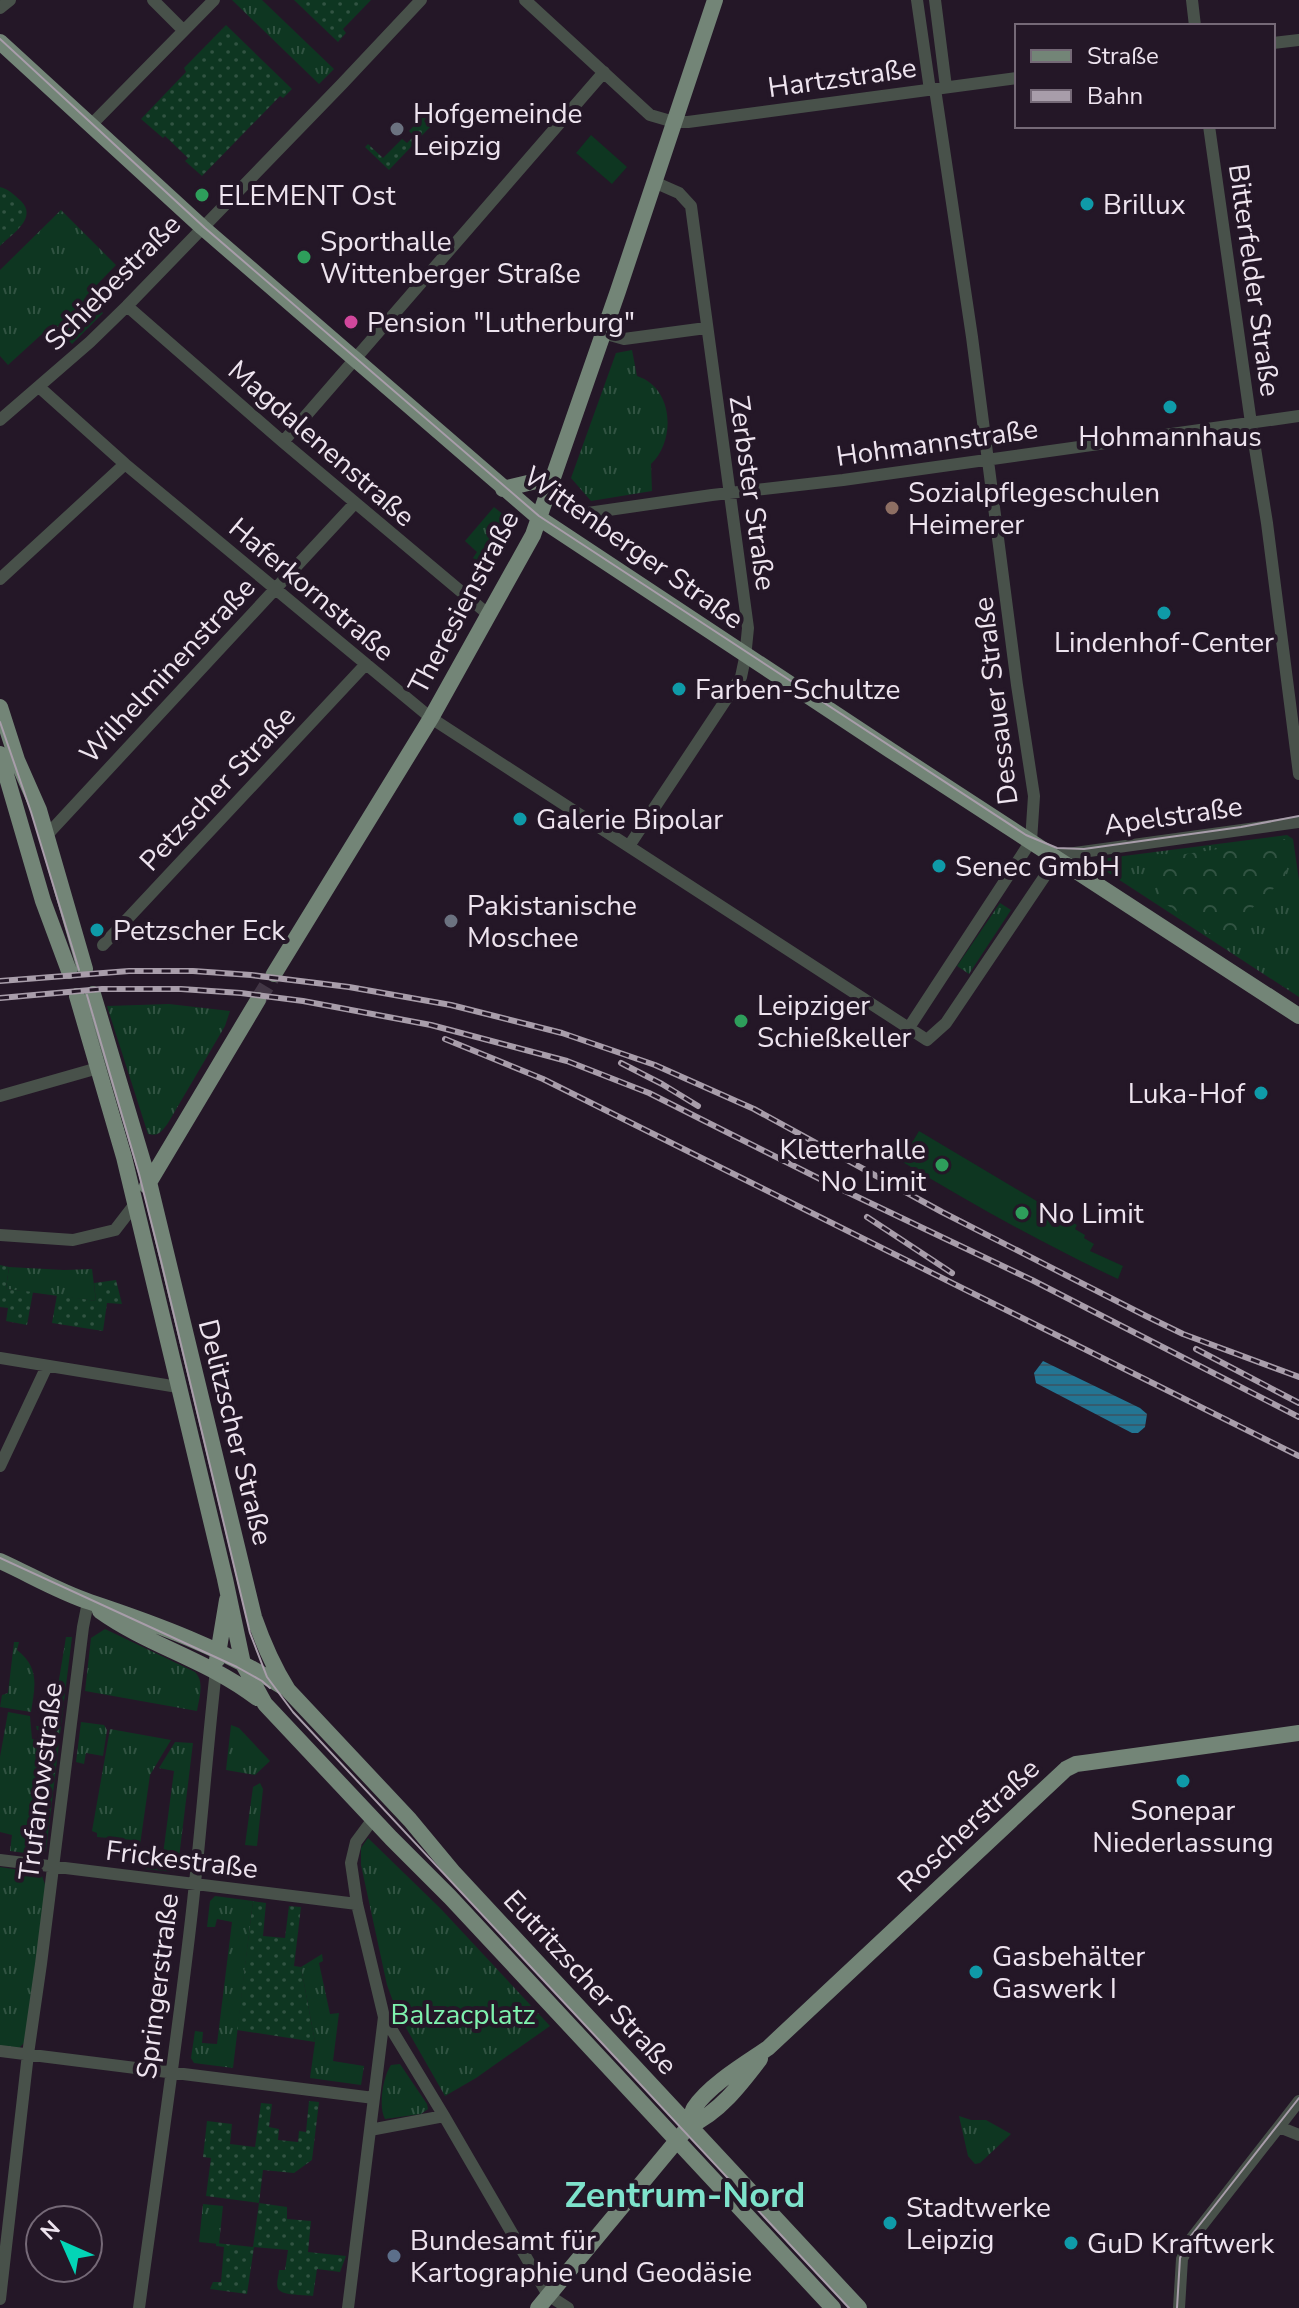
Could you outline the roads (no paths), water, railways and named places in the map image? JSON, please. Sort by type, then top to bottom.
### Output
[{"type":"main road","name":"Theresienstraße","points":[[274,974],[431,718],[533,535],[715,0]]},
{"type":"main road","name":"Wittenberger Straße","points":[[0,42],[202,227],[539,518],[1299,1016]]},
{"type":"main road","points":[[503,489],[553,477]]},
{"type":"main road","points":[[0,707],[47,835],[77,970],[43,901],[5,791],[0,754]]},
{"type":"main road","name":"Delitzscher Straße","points":[[265,1704],[243,1664],[135,1204],[98,1068],[85,995],[149,1182],[254,1617],[270,1658],[288,1690]]},
{"type":"main road","points":[[135,1204],[258,1000]]},
{"type":"main road","points":[[136,1137],[150,1142],[172,1143]]},
{"type":"main road","points":[[0,1561],[88,1602],[120,1624],[216,1670],[265,1704]]},
{"type":"main road","points":[[216,1670],[228,1593]]},
{"type":"main road","points":[[88,1602],[117,1610],[218,1652],[288,1690]]},
{"type":"main road","name":"Eutritzscher Straße","points":[[288,1690],[859,2308]]},
{"type":"main road","name":"Eutritzscher Straße","points":[[265,1704],[450,1897],[833,2308]]},
{"type":"main road","name":"Roscherstraße","points":[[543,2302],[678,2141],[689,2126],[697,2104],[729,2074],[768,2048],[1066,1769],[1076,1764],[1299,1733]]},
{"type":"street","points":[[0,8],[10,0]]},
{"type":"street","points":[[153,0],[183,30]]},
{"type":"street","points":[[90,126],[214,0]]},
{"type":"street","name":"Schiebestraße","points":[[0,420],[127,306],[421,0]]},
{"type":"street","points":[[525,0],[650,115],[674,122]]},
{"type":"street","name":"Dessauer Straße","points":[[908,1029],[1031,841],[1034,787],[1017,685],[937,89],[917,0]]},
{"type":"street","name":"Dessauer Straße","points":[[935,0],[937,89]]},
{"type":"street","points":[[1192,0],[1195,24]]},
{"type":"street","points":[[1275,43],[1299,40]]},
{"type":"street","points":[[283,442],[604,72]]},
{"type":"street","name":"Hartzstraße","points":[[674,122],[1015,78]]},
{"type":"street","name":"Bitterfelder Straße","points":[[1209,128],[1269,539],[1299,774]]},
{"type":"street","name":"Zerbster Straße","points":[[629,846],[741,677],[748,628],[692,215],[687,199],[654,182]]},
{"type":"street","name":"Magdalenenstraße","points":[[127,306],[489,615]]},
{"type":"street","points":[[603,333],[624,339],[706,328]]},
{"type":"street","name":"Haferkornstraße","points":[[39,387],[125,464],[431,718],[908,1029]]},
{"type":"street","name":"Hohmannstraße","points":[[581,514],[1299,416]]},
{"type":"street","points":[[0,579],[125,464]]},
{"type":"street","name":"Wilhelminenstraße","points":[[47,835],[355,503]]},
{"type":"street","name":"Petzscher Straße","points":[[103,945],[366,664]]},
{"type":"street","name":"Apelstraße","points":[[1055,857],[1299,822]]},
{"type":"street","points":[[908,1029],[927,1040],[946,1023],[1055,857]]},
{"type":"street","points":[[0,1096],[98,1068]]},
{"type":"street","points":[[115,1230],[135,1204]]},
{"type":"street","points":[[0,1235],[73,1240],[115,1230],[141,1231]]},
{"type":"street","points":[[0,1358],[178,1387]]},
{"type":"street","points":[[0,1466],[47,1366]]},
{"type":"street","name":"Trufanowstraße","points":[[0,2299],[28,2054],[88,1602]]},
{"type":"street","name":"Springerstraße","points":[[139,2308],[194,1885],[216,1670]]},
{"type":"street","points":[[373,1819],[356,1842],[351,1863],[357,1904],[384,2017],[444,2116],[543,2302],[567,2307]]},
{"type":"street","name":"Frickestraße","points":[[0,1860],[357,1904]]},
{"type":"street","points":[[348,2308],[384,2017]]},
{"type":"street","points":[[380,2060],[403,2048]]},
{"type":"street","points":[[0,2051],[374,2098]]},
{"type":"street","points":[[1179,2308],[1182,2259],[1192,2238],[1299,2101]]},
{"type":"street","points":[[370,2130],[444,2116]]},
{"type":"street","points":[[1279,2127],[1299,2135]]},
{"type":"water","points":[[1043,1361],[1140,1408],[1147,1414],[1145,1427],[1138,1433],[1132,1433],[1036,1383],[1034,1373]]},
{"type":"tunnel","points":[[258,1000],[274,974]]},
{"type":"tram line","points":[[0,39],[205,228],[539,516],[1026,835],[1057,848],[1084,849],[1299,816]]},
{"type":"tram line","points":[[0,722],[79,970]]},
{"type":"tram line","points":[[87,995],[139,1174],[250,1633],[267,1677],[293,1712],[849,2308]]},
{"type":"tram line","points":[[0,1558],[237,1667],[270,1688]]},
{"type":"tram line","points":[[1177,2308],[1180,2258],[1190,2237],[1299,2098]]},
{"type":"railway","points":[[0,981],[129,971],[251,975],[349,987],[451,1005],[562,1033],[655,1065],[754,1109],[942,1212],[1146,1316],[1183,1334],[1299,1377]]},
{"type":"railway","points":[[0,998],[102,989],[241,993],[303,1001],[431,1025],[567,1061],[649,1093],[1032,1280],[1299,1417]]},
{"type":"railway","points":[[445,1039],[543,1079],[1299,1456]]},
{"type":"railway","points":[[621,1063],[698,1106]]},
{"type":"railway","points":[[867,1217],[952,1273]]},
{"type":"railway","points":[[1196,1349],[1299,1403]]},
{"type":"place","name":"Hofgemeinde Leipzig","points":[[397,129]]},
{"type":"place","name":"ELEMENT Ost","points":[[202,195]]},
{"type":"place","name":"Brillux","points":[[1087,204]]},
{"type":"place","name":"Sporthalle Wittenberger Straße","points":[[304,257]]},
{"type":"place","name":"Pension \"Lutherburg\"","points":[[351,322]]},
{"type":"place","name":"Hohmannhaus","points":[[1170,407]]},
{"type":"place","name":"Sozialpflegeschulen Heimerer","points":[[892,508]]},
{"type":"place","name":"Lindenhof-Center","points":[[1164,613]]},
{"type":"place","name":"Farben-Schultze","points":[[679,689]]},
{"type":"place","name":"Galerie Bipolar","points":[[520,819]]},
{"type":"place","name":"Senec GmbH","points":[[939,866]]},
{"type":"place","name":"Pakistanische Moschee","points":[[451,921]]},
{"type":"place","name":"Petzscher Eck","points":[[97,930]]},
{"type":"place","name":"Leipziger Schießkeller","points":[[741,1021]]},
{"type":"place","name":"Luka-Hof","points":[[1261,1093]]},
{"type":"place","name":"Kletterhalle No Limit","points":[[942,1165]]},
{"type":"place","name":"No Limit","points":[[1022,1213]]},
{"type":"place","name":"Sonepar Niederlassung","points":[[1183,1781]]},
{"type":"place","name":"Gasbehälter Gaswerk I","points":[[976,1972]]},
{"type":"place","name":"Stadtwerke Leipzig","points":[[890,2223]]},
{"type":"place","name":"GuD Kraftwerk","points":[[1071,2243]]},
{"type":"place","name":"Bundesamt für Kartographie und Geodäsie","points":[[394,2256]]},
{"type":"district","name":"Zentrum-Nord","points":[[685,2194]]},
{"type":"park label","name":"Balzacplatz","points":[[463,2014]]}]
